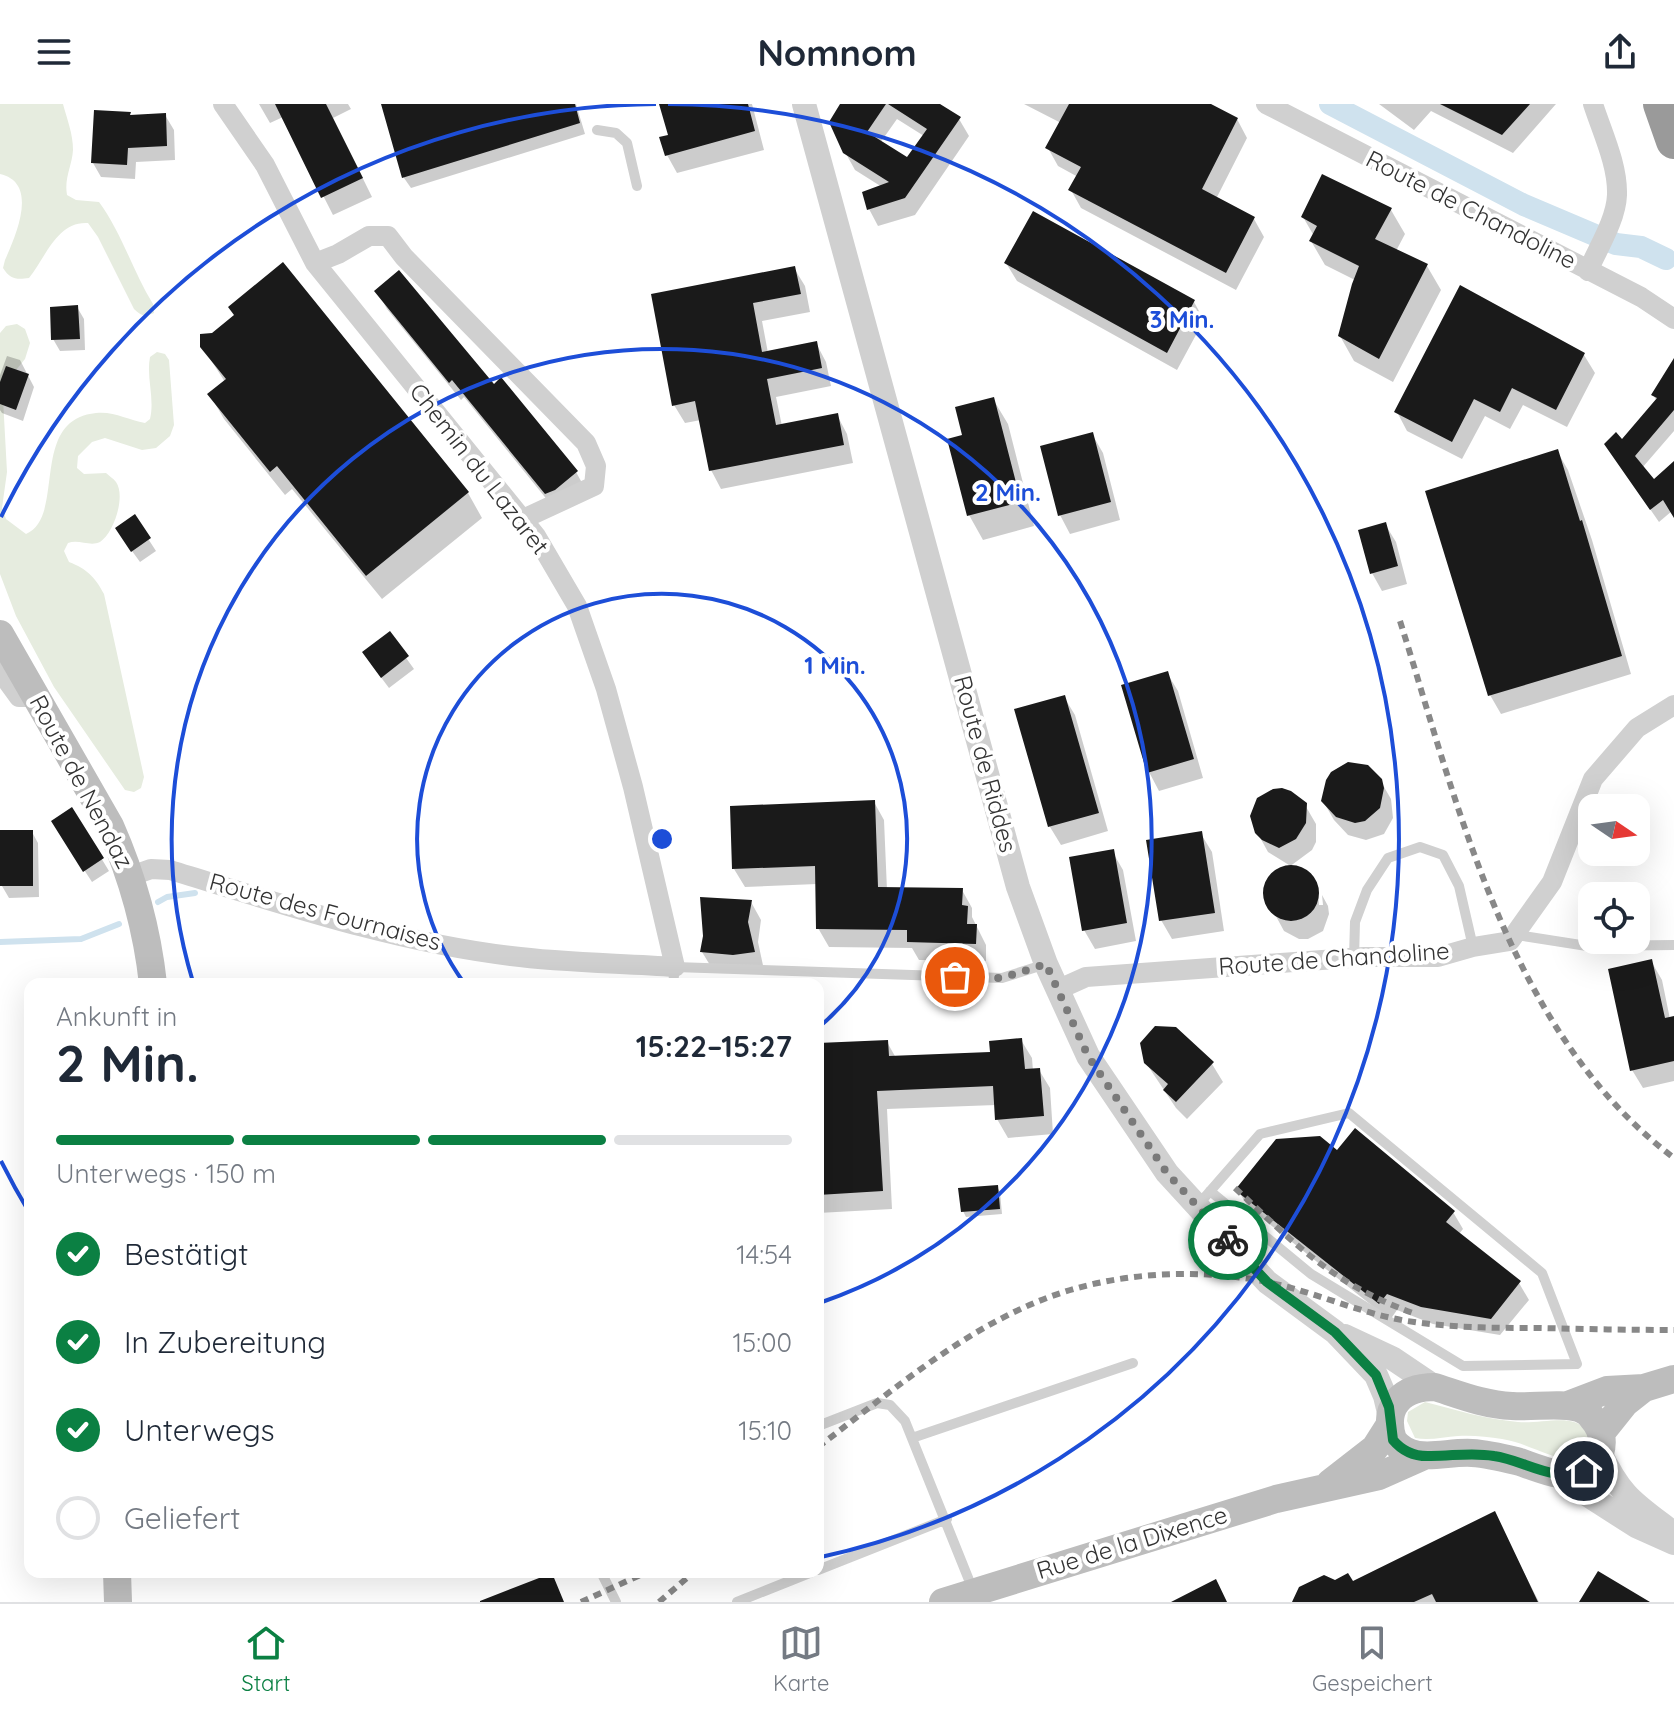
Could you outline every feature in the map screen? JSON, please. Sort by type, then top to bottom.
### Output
[{"type":"highway","points":[[1661,104],[1674,141]]},
{"type":"main road","name":"Route de Nendaz","points":[[0,634],[110,826],[141,872],[152,978]]},
{"type":"main road","points":[[1565,1406],[1607,1390],[1644,1388],[1674,1379]]},
{"type":"main road","points":[[1424,1456],[1408,1454],[1393,1440],[1390,1421],[1405,1392],[1413,1388],[1435,1387],[1467,1398],[1508,1406],[1580,1408],[1591,1415],[1601,1442]]},
{"type":"main road","points":[[1558,1476],[1584,1471],[1625,1403],[1644,1388]]},
{"type":"main road","name":"Rue de la Dixence","points":[[1322,1488],[1367,1455],[1382,1439],[1390,1421]]},
{"type":"main road","name":"Rue de la Dixence","points":[[943,1602],[1276,1499],[1379,1476],[1424,1456],[1454,1453],[1497,1456],[1558,1476]]},
{"type":"main road","points":[[117,1578],[118,1602]]},
{"type":"street","name":"Chemin du Lazaret","points":[[223,104],[259,155],[315,263],[536,536],[577,606],[606,689],[633,787],[674,976]]},
{"type":"street","name":"Route de Riddes","points":[[804,104],[1018,887],[1057,990],[1088,1056],[1167,1173],[1204,1199],[1267,1282],[1335,1332],[1376,1375],[1385,1396],[1390,1421]]},
{"type":"street","name":"Route de Chandoline","points":[[1266,104],[1592,262],[1674,319]]},
{"type":"street","points":[[1592,262],[1617,195],[1611,161],[1593,104]]},
{"type":"street","points":[[315,263],[369,236],[388,236],[404,257],[586,443],[596,466],[594,486],[523,519]]},
{"type":"street","points":[[0,671],[19,697],[34,693]]},
{"type":"street","points":[[1517,935],[1552,882],[1593,779],[1637,728],[1674,705]]},
{"type":"street","name":"Route des Fournaises","points":[[141,872],[170,870],[340,921],[423,941],[512,956],[674,976]]},
{"type":"street","name":"Route de Chandoline","points":[[1057,990],[1086,977],[1354,958],[1438,957],[1510,941],[1517,935]]},
{"type":"street","name":"Route de Riddes","points":[[1335,1332],[1392,1358],[1435,1387]]},
{"type":"street","points":[[1601,1442],[1612,1478],[1624,1495],[1674,1534]]},
{"type":"street","points":[[1558,1476],[1636,1526],[1674,1543]]},
{"type":"lane","points":[[597,130],[616,133],[627,143],[637,186]]},
{"type":"lane","points":[[1354,958],[1355,922],[1367,890],[1388,858],[1420,847],[1443,855],[1459,886],[1473,947]]},
{"type":"lane","points":[[1517,935],[1587,946],[1674,945]]},
{"type":"lane","name":"Route des Fournaises","points":[[674,976],[1002,978],[1046,964]]},
{"type":"lane","points":[[1349,1113],[1542,1273],[1577,1364],[1463,1366],[1311,1274],[1204,1199],[1260,1134],[1349,1113]]},
{"type":"lane","points":[[912,1438],[1133,1363]]},
{"type":"lane","points":[[824,1424],[877,1403],[890,1405],[905,1421],[974,1591]]},
{"type":"lane","points":[[824,1568],[947,1519]]},
{"type":"lane","points":[[604,1578],[616,1602]]},
{"type":"lane","points":[[737,1602],[797,1578]]},
{"type":"shaded area","points":[[0,104],[63,104],[73,150],[67,195],[76,200],[99,202],[153,304],[154,313],[143,315],[134,309],[88,223],[77,224],[60,234],[29,278],[14,278],[3,268],[18,225],[22,199],[12,179],[0,174]]},
{"type":"shaded area","points":[[17,324],[25,329],[30,343],[25,359],[12,375],[3,399],[7,472],[2,508],[6,519],[26,534],[38,524],[45,508],[55,450],[62,432],[75,419],[96,413],[115,414],[145,423],[150,419],[151,411],[150,357],[157,352],[165,354],[169,360],[174,425],[170,436],[156,448],[142,450],[105,438],[92,442],[78,456],[77,468],[84,474],[106,473],[115,481],[119,488],[119,505],[110,531],[100,542],[68,543],[64,551],[69,562],[90,574],[104,594],[144,777],[141,788],[134,792],[125,790],[54,687],[16,616],[0,574],[0,333],[6,326]]},
{"type":"shaded area","points":[[1425,1402],[1506,1421],[1574,1422],[1585,1430],[1587,1446],[1574,1460],[1497,1438],[1415,1438],[1407,1421],[1408,1412]]},
{"type":"building","points":[[275,104],[326,104],[363,178],[321,198]]},
{"type":"building","points":[[381,104],[575,104],[580,123],[402,178]]},
{"type":"building","points":[[659,104],[748,104],[755,131],[665,156],[659,137],[668,135]]},
{"type":"building","points":[[840,104],[886,104],[867,132],[907,157],[927,129],[888,104],[940,104],[961,117],[905,198],[867,210],[862,192],[889,182],[843,153],[829,122]]},
{"type":"building","points":[[1069,104],[1211,104],[1238,118],[1202,189],[1255,217],[1226,273],[1068,190],[1081,167],[1045,148]]},
{"type":"building","points":[[1440,104],[1530,104],[1502,135]]},
{"type":"building","points":[[94,110],[131,112],[130,115],[166,113],[167,146],[128,148],[127,165],[91,163]]},
{"type":"building","points":[[1322,174],[1392,208],[1375,239],[1428,264],[1379,359],[1338,336],[1359,266],[1309,241],[1317,226],[1301,217]]},
{"type":"building","points":[[1033,211],[1195,300],[1167,353],[1004,263]]},
{"type":"building","points":[[283,262],[469,492],[366,576],[277,466],[270,472],[207,394],[226,379],[200,347],[200,334],[212,333],[234,315],[228,307]]},
{"type":"building","points":[[795,266],[801,294],[753,303],[762,352],[817,341],[822,368],[767,379],[776,425],[838,413],[844,445],[709,471],[695,401],[672,406],[651,294]]},
{"type":"building","points":[[399,270],[494,384],[501,377],[578,471],[555,490],[545,494],[374,291]]},
{"type":"building","points":[[1460,285],[1585,353],[1556,410],[1512,388],[1500,412],[1474,399],[1452,442],[1394,412]]},
{"type":"building","points":[[78,305],[80,339],[51,340],[50,307]]},
{"type":"building","points":[[1674,358],[1674,410],[1635,456],[1654,479],[1674,461],[1674,518],[1663,500],[1650,510],[1604,444],[1616,432],[1622,439],[1657,398],[1651,395]]},
{"type":"building","points":[[6,366],[29,374],[16,410],[0,404],[0,382]]},
{"type":"building","points":[[994,397],[1021,502],[967,516],[947,439],[962,435],[955,407]]},
{"type":"building","points":[[1093,432],[1111,502],[1058,516],[1040,446]]},
{"type":"building","points":[[1558,449],[1622,656],[1488,696],[1425,491]]},
{"type":"building","points":[[135,514],[151,538],[131,552],[115,528]]},
{"type":"building","points":[[1386,522],[1398,566],[1370,574],[1358,530]]},
{"type":"building","points":[[390,631],[409,656],[381,678],[362,652]]},
{"type":"building","points":[[1168,671],[1194,759],[1147,773],[1121,685]]},
{"type":"building","points":[[1065,695],[1099,813],[1048,827],[1014,709]]},
{"type":"building","points":[[1348,762],[1368,765],[1382,779],[1384,788],[1380,808],[1365,821],[1355,823],[1336,817],[1321,801],[1331,772]]},
{"type":"building","points":[[1282,788],[1307,803],[1306,823],[1296,839],[1279,848],[1255,833],[1250,816],[1257,798],[1273,789]]},
{"type":"building","points":[[875,800],[878,887],[963,888],[962,905],[968,906],[967,924],[977,924],[976,944],[907,942],[907,930],[816,929],[815,866],[732,869],[730,806]]},
{"type":"building","points":[[72,807],[104,858],[83,872],[51,821]]},
{"type":"building","points":[[0,830],[33,830],[33,886],[0,886]]},
{"type":"building","points":[[1202,831],[1215,913],[1159,921],[1146,840]]},
{"type":"building","points":[[1114,849],[1127,923],[1082,931],[1069,857]]},
{"type":"building","points":[[1291,865],[1311,873],[1319,893],[1311,913],[1291,921],[1271,913],[1263,893],[1271,873]]},
{"type":"building","points":[[700,897],[752,900],[748,922],[755,952],[733,955],[700,952],[703,936]]},
{"type":"building","points":[[1652,959],[1665,1018],[1674,1016],[1674,1061],[1630,1071],[1608,969]]},
{"type":"building","points":[[1155,1026],[1176,1027],[1214,1062],[1176,1102],[1163,1090],[1168,1084],[1144,1063],[1140,1043]]},
{"type":"building","points":[[1022,1038],[1025,1069],[1040,1068],[1044,1116],[995,1120],[993,1086],[877,1091],[883,1191],[824,1195],[824,1043],[888,1040],[889,1056],[990,1052],[989,1041]]},
{"type":"building","points":[[1355,1128],[1455,1211],[1446,1222],[1521,1281],[1491,1319],[1421,1307],[1387,1294],[1379,1304],[1235,1190],[1276,1139],[1320,1136],[1337,1150]]},
{"type":"building","points":[[998,1185],[1000,1209],[961,1212],[958,1188]]},
{"type":"building","points":[[1495,1511],[1538,1602],[1436,1602],[1432,1594],[1414,1602],[1292,1602],[1299,1587],[1324,1575],[1335,1580],[1348,1573],[1353,1581]]},
{"type":"building","points":[[1598,1571],[1650,1602],[1579,1602]]},
{"type":"building","points":[[539,1578],[554,1578],[564,1602],[480,1602]]},
{"type":"building","points":[[1216,1579],[1227,1602],[1171,1602]]},
{"type":"waterway","points":[[1330,104],[1524,205],[1616,244],[1641,247],[1666,259]]},
{"type":"waterway","points":[[158,902],[167,897],[195,893]]},
{"type":"waterway","points":[[0,942],[81,939],[119,924]]},
{"type":"railway","points":[[1400,621],[1469,840],[1497,913],[1530,982],[1570,1048],[1617,1107],[1674,1158]]},
{"type":"railway","points":[[1235,1188],[1297,1245],[1338,1276],[1360,1290],[1413,1313]]},
{"type":"railway","points":[[824,1442],[929,1363],[989,1325],[1052,1296],[1131,1277],[1214,1275],[1267,1282],[1389,1317],[1441,1325],[1674,1330]]},
{"type":"railway","points":[[581,1602],[634,1578]]},
{"type":"railway","points":[[659,1602],[687,1578]]},
{"type":"way so far","points":[[955,977],[1002,978],[1046,964],[1088,1056],[1167,1173],[1228,1240]]},
{"type":"route","points":[[1228,1240],[1267,1282],[1335,1332],[1376,1375],[1389,1407],[1393,1440],[1408,1454],[1473,1453],[1497,1456],[1558,1476],[1584,1471]]}]
